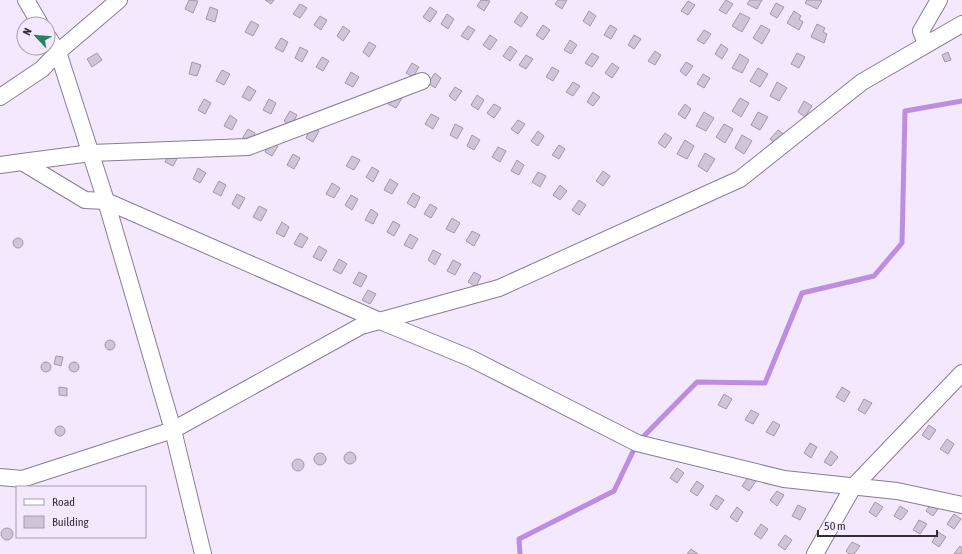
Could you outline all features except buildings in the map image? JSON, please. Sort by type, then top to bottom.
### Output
[{"type":"street","points":[[26,0],[35,16]]},
{"type":"street","points":[[0,97],[42,69],[58,52],[119,0]]},
{"type":"street","points":[[926,44],[921,30],[939,0]]},
{"type":"street","points":[[0,477],[22,479],[173,430],[361,326],[499,288],[740,179],[862,82],[962,24]]},
{"type":"street","points":[[56,49],[106,201],[173,430],[203,554]]},
{"type":"street","points":[[0,165],[90,153],[248,147],[422,81]]},
{"type":"street","points":[[22,162],[85,200],[106,201],[380,321],[470,358],[637,443],[784,479],[897,492],[962,505]]},
{"type":"street","points":[[815,554],[854,487],[962,372]]},
{"type":"waterway","points":[[520,554],[519,539],[614,491],[637,443],[697,382],[765,383],[802,293],[874,276],[902,243],[905,111],[962,101]]}]
